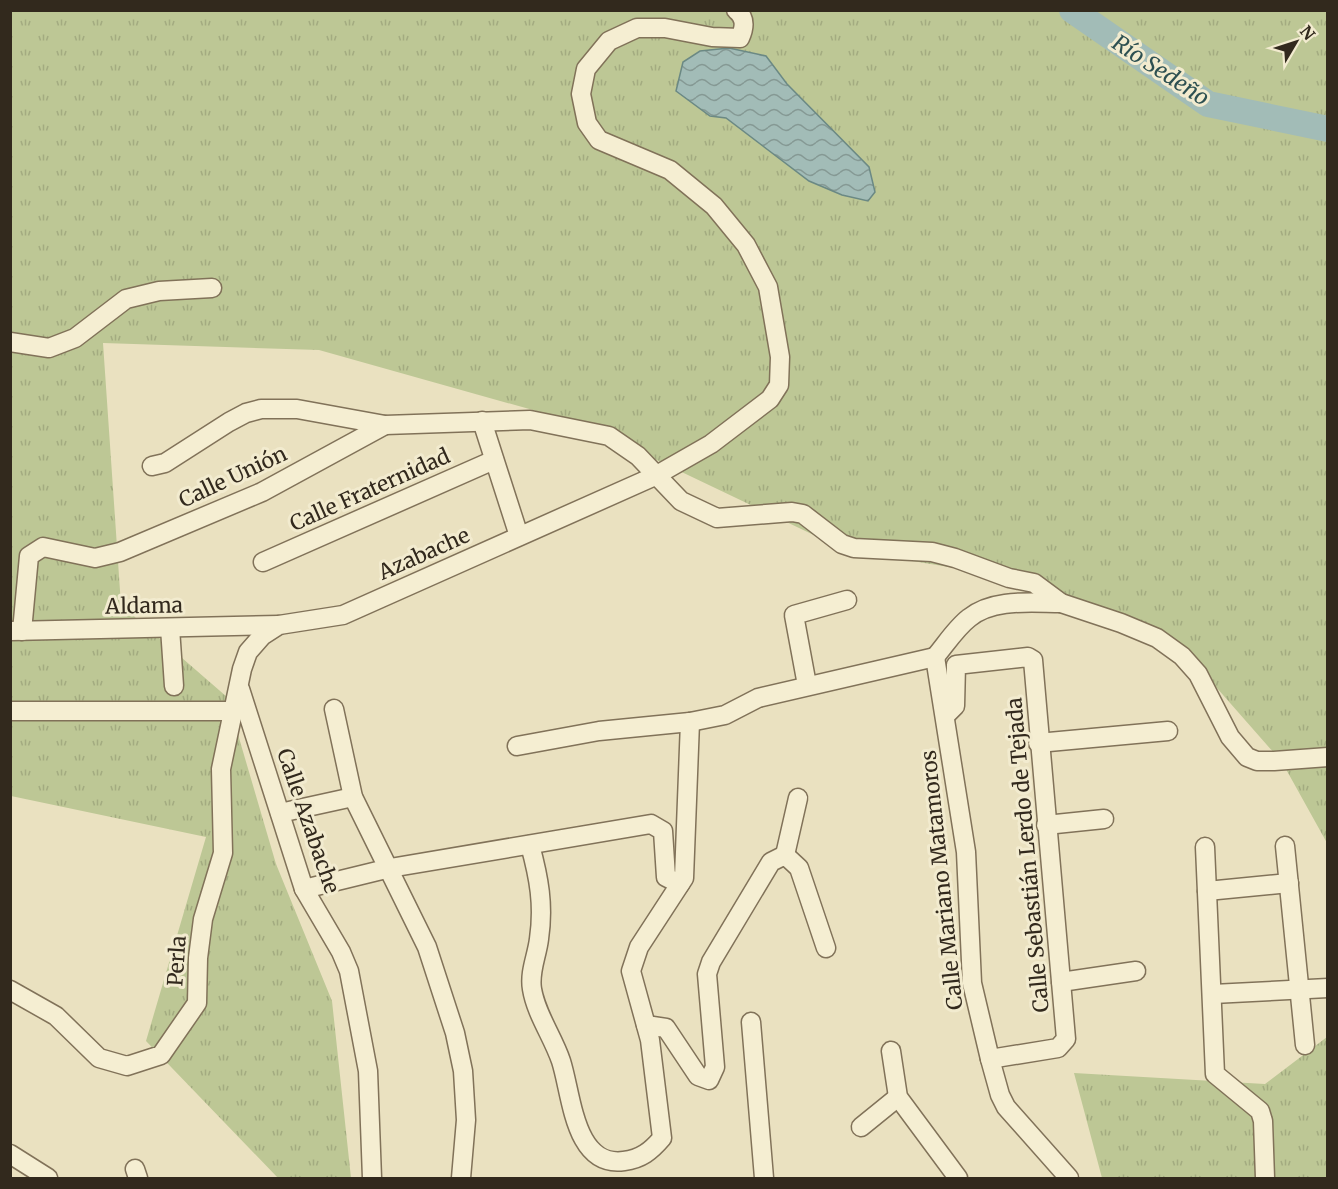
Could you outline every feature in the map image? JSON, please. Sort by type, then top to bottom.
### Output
[{"type":"street","name":"Azabache","points":[[240,687],[242,669],[248,652],[262,636],[279,625],[343,615],[655,476],[711,444],[770,399],[779,385],[780,357],[768,287],[746,245],[714,206],[670,170],[599,140],[587,123],[581,94],[586,69],[609,41],[637,28],[665,28],[712,37],[740,38],[744,20],[736,10]]},
{"type":"street","points":[[10,342],[49,348],[75,338],[126,298],[159,291],[212,288]]},
{"type":"street","points":[[152,466],[165,463],[246,413],[261,409],[297,409],[385,425],[530,420],[609,436],[638,456],[681,501],[717,518],[792,512],[803,514],[842,544],[854,548],[932,552],[1009,578],[1034,583],[1061,603],[1157,638],[1182,656],[1198,674],[1230,738],[1247,757],[1257,761],[1328,757]]},
{"type":"street","points":[[482,422],[519,536]]},
{"type":"street","name":"Calle Unión","points":[[16,631],[28,556],[35,550],[43,547],[95,558],[120,552],[262,492],[385,425]]},
{"type":"street","name":"Calle Fraternidad","points":[[263,562],[494,460]]},
{"type":"street","points":[[807,685],[794,615],[846,600]]},
{"type":"street","points":[[517,746],[598,731],[690,722],[725,715],[758,698],[936,657],[969,618],[982,609],[1022,603],[1061,603]]},
{"type":"street","name":"Aldama","points":[[16,631],[279,625]]},
{"type":"street","points":[[170,628],[174,686]]},
{"type":"street","name":"Calle Mariano Matamoros","points":[[936,657],[966,852],[972,983],[990,1059],[1000,1095],[1006,1107],[1069,1179]]},
{"type":"street","name":"Calle Sebastián Lerdo de Tejada","points":[[946,715],[956,706],[956,665],[1028,657],[1033,660],[1038,743],[1066,1039],[1064,1044],[1058,1048],[990,1059]]},
{"type":"street","name":"Perla","points":[[10,990],[56,1016],[99,1058],[127,1066],[161,1055],[197,1003],[198,958],[203,919],[223,853],[221,769],[240,687]]},
{"type":"street","name":"Calle Azabache","points":[[240,687],[304,889],[341,952],[349,971],[368,1071],[372,1179]]},
{"type":"street","points":[[334,710],[353,797],[427,947],[455,1033],[463,1071],[466,1120],[461,1179]]},
{"type":"street","points":[[10,711],[234,711]]},
{"type":"street","points":[[530,845],[540,883],[542,908],[532,987],[561,1061],[583,1140],[599,1158],[618,1162],[636,1160],[653,1149],[662,1138],[646,1025],[631,971],[633,960],[684,878],[690,722]]},
{"type":"street","points":[[1038,743],[1168,731]]},
{"type":"street","points":[[280,813],[353,797]]},
{"type":"street","points":[[785,855],[798,798]]},
{"type":"street","points":[[1046,825],[1104,819]]},
{"type":"street","points":[[304,889],[390,868],[656,825],[663,831],[666,877],[680,884]]},
{"type":"street","points":[[1285,846],[1305,1045]]},
{"type":"street","points":[[1205,847],[1215,1074],[1260,1111],[1263,1121],[1265,1179]]},
{"type":"street","points":[[646,1025],[666,1028],[698,1076],[709,1080],[715,1067],[707,974],[711,962],[771,862],[785,855]]},
{"type":"street","points":[[785,855],[799,868],[826,948]]},
{"type":"street","points":[[1207,891],[1289,883]]},
{"type":"street","points":[[1061,982],[1136,971]]},
{"type":"street","points":[[1213,994],[1328,988]]},
{"type":"street","points":[[751,1022],[764,1179]]},
{"type":"street","points":[[891,1051],[898,1097],[958,1179]]},
{"type":"street","points":[[861,1127],[898,1097]]},
{"type":"street","points":[[10,1154],[48,1179]]},
{"type":"green space","points":[[11,11],[1327,11],[1327,843],[1282,762],[1180,646],[1004,576],[845,550],[579,423],[319,350],[103,343],[121,605],[227,697],[276,864],[332,1001],[351,1178],[278,1178],[146,1041],[206,837],[11,796]]},
{"type":"green space","points":[[1327,1037],[1327,1178],[1102,1178],[1074,1073],[1265,1084]]},
{"type":"water","points":[[729,48],[766,56],[787,84],[869,167],[875,192],[868,201],[842,195],[809,181],[726,118],[710,116],[676,91],[683,62],[700,51]]},
{"type":"waterway","name":"Río Sedeño","points":[[1072,10],[1208,104],[1328,129]]}]
